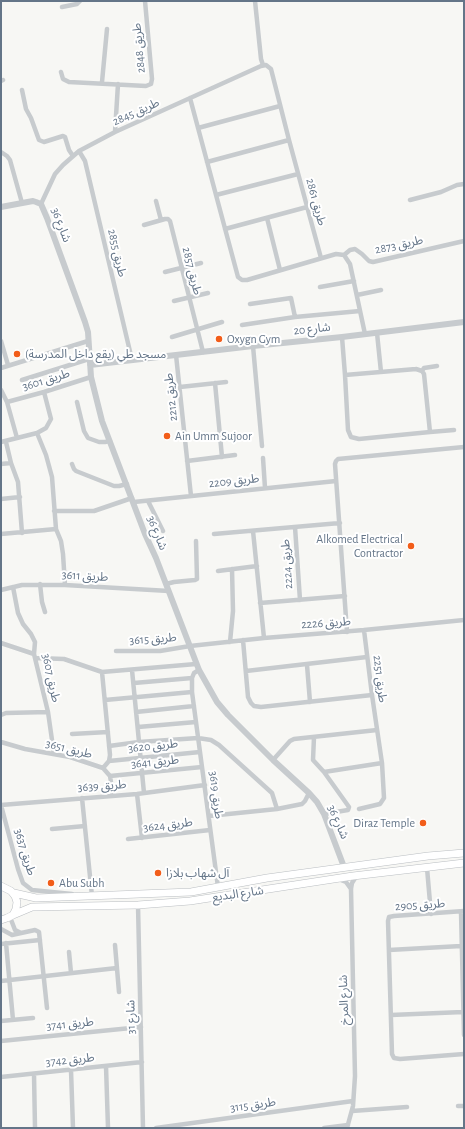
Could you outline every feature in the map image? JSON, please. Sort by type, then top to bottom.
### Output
[{"type":"main road","name":"شارع البديع","points":[[1,886],[11,891],[36,898],[191,892],[266,878],[464,853]]},
{"type":"main road","name":"شارع البديع","points":[[1,920],[32,907],[138,906],[190,901],[357,876],[464,864]]},
{"type":"main road","points":[[11,891],[17,902],[16,909],[11,916]]},
{"type":"street","points":[[62,7],[77,4],[80,1]]},
{"type":"street","name":"طريق 2848","points":[[61,72],[62,77],[67,81],[102,82],[146,86],[151,84],[145,1]]},
{"type":"street","points":[[255,1],[260,59],[263,65]]},
{"type":"street","points":[[102,82],[107,29]]},
{"type":"street","name":"طريق 2861","points":[[263,65],[268,66],[272,71],[320,258]]},
{"type":"street","name":"طريق 2845","points":[[41,204],[55,174],[79,151],[115,132],[263,65]]},
{"type":"street","points":[[115,132],[118,84]]},
{"type":"street","points":[[22,90],[26,109],[39,140],[44,142],[63,136],[65,137],[69,150],[73,156]]},
{"type":"street","points":[[190,98],[236,273],[240,279],[247,280],[336,254],[344,255],[350,264],[365,334]]},
{"type":"street","points":[[198,128],[280,106]]},
{"type":"street","points":[[207,162],[289,140]]},
{"type":"street","name":"طريق 2855","points":[[79,151],[85,161],[132,360]]},
{"type":"street","points":[[1,152],[10,160],[22,203]]},
{"type":"street","points":[[216,195],[298,174]]},
{"type":"street","points":[[410,200],[464,184]]},
{"type":"street","points":[[144,225],[161,220],[156,200]]},
{"type":"street","name":"شارع 36","points":[[1,207],[33,201],[41,204],[47,218],[85,322],[91,377],[97,404],[145,534],[169,591],[197,667],[220,707],[273,760],[309,793],[324,814],[344,867]]},
{"type":"street","points":[[225,229],[307,207]]},
{"type":"street","points":[[267,218],[280,270]]},
{"type":"street","name":"طريق 2857","points":[[161,220],[168,219],[170,221],[202,352]]},
{"type":"street","name":"طريق 2873","points":[[344,255],[350,250],[355,249],[369,261],[373,262],[464,241]]},
{"type":"street","points":[[166,272],[201,263]]},
{"type":"street","points":[[320,287],[354,281]]},
{"type":"street","points":[[357,295],[381,290]]},
{"type":"street","points":[[174,301],[208,293]]},
{"type":"street","points":[[250,304],[291,298],[295,317]]},
{"type":"street","points":[[242,325],[295,317],[360,311]]},
{"type":"street","points":[[172,337],[222,322]]},
{"type":"street","name":"شارع 20","points":[[90,362],[132,360],[464,322]]},
{"type":"street","points":[[377,333],[381,372]]},
{"type":"street","points":[[342,337],[348,430],[351,437],[359,439],[454,430]]},
{"type":"street","points":[[1,368],[88,341]]},
{"type":"street","points":[[1,344],[8,365]]},
{"type":"street","points":[[253,346],[262,446]]},
{"type":"street","name":"طريق 2212","points":[[176,355],[191,496]]},
{"type":"street","points":[[22,380],[90,362]]},
{"type":"street","points":[[422,371],[424,368],[437,366]]},
{"type":"street","points":[[345,375],[416,369],[422,371]]},
{"type":"street","points":[[422,371],[424,376],[430,432]]},
{"type":"street","name":"طريق 3601","points":[[6,402],[91,377]]},
{"type":"street","points":[[180,387],[226,382]]},
{"type":"street","points":[[215,383],[222,457]]},
{"type":"street","points":[[1,390],[17,438]]},
{"type":"street","points":[[22,533],[18,478],[3,442],[37,433],[46,428],[51,419],[44,392]]},
{"type":"street","points":[[77,402],[84,431],[88,438],[99,442],[110,441]]},
{"type":"street","points":[[37,433],[51,472],[56,529],[62,548],[65,585]]},
{"type":"street","points":[[347,632],[336,481],[336,461],[338,459],[464,447]]},
{"type":"street","points":[[187,461],[235,455]]},
{"type":"street","points":[[263,458],[266,488]]},
{"type":"street","points":[[1,464],[11,463]]},
{"type":"street","points":[[72,464],[76,471],[114,486],[127,484]]},
{"type":"street","name":"طريق 2209","points":[[54,511],[94,511],[133,500],[148,501],[336,481]]},
{"type":"street","points":[[1,499],[20,497]]},
{"type":"street","points":[[148,501],[164,531]]},
{"type":"street","name":"طريق 2224","points":[[214,534],[340,523]]},
{"type":"street","name":"طريق 2224","points":[[295,527],[300,600]]},
{"type":"street","points":[[1,534],[56,529]]},
{"type":"street","points":[[253,531],[264,638]]},
{"type":"street","points":[[166,584],[195,580],[197,578],[196,541]]},
{"type":"street","points":[[218,571],[257,566]]},
{"type":"street","points":[[230,642],[233,611],[232,569]]},
{"type":"street","points":[[40,584],[45,612]]},
{"type":"street","name":"طريق 3611","points":[[1,590],[22,585],[40,584],[169,591]]},
{"type":"street","name":"طريق 3607","points":[[13,587],[18,613],[23,624],[34,637],[35,656],[48,712],[54,754]]},
{"type":"street","name":"طريق 2224","points":[[260,603],[345,596]]},
{"type":"street","name":"طريق 2226","points":[[190,646],[464,620]]},
{"type":"street","name":"طريق 2251","points":[[359,809],[380,804],[384,798],[382,763],[364,630]]},
{"type":"street","points":[[243,640],[248,697],[254,706],[261,707],[372,695]]},
{"type":"street","points":[[1,643],[35,656],[64,659],[102,672],[197,667],[192,678],[134,683]]},
{"type":"street","name":"طريق 3615","points":[[116,651],[160,651],[190,646]]},
{"type":"street","points":[[246,671],[367,657]]},
{"type":"street","points":[[307,664],[310,702]]},
{"type":"street","points":[[132,670],[144,793]]},
{"type":"street","points":[[102,672],[110,755],[109,761],[103,768]]},
{"type":"street","name":"طريق 3619","points":[[192,678],[192,692],[218,887]]},
{"type":"street","points":[[105,700],[192,692]]},
{"type":"street","points":[[136,712],[194,706]]},
{"type":"street","points":[[1,715],[6,713],[48,712]]},
{"type":"street","points":[[138,727],[196,722]]},
{"type":"street","points":[[273,760],[290,741],[299,738],[377,730]]},
{"type":"street","points":[[72,734],[108,732]]},
{"type":"street","points":[[314,737],[313,760],[348,804],[348,810],[324,814]]},
{"type":"street","points":[[109,746],[139,742],[198,738],[211,740],[219,745],[272,793],[277,809]]},
{"type":"street","name":"طريق 3651","points":[[1,742],[25,749],[85,761],[103,768],[110,776]]},
{"type":"street","name":"طريق 3620","points":[[109,761],[200,752]]},
{"type":"street","points":[[324,772],[382,763]]},
{"type":"street","name":"طريق 3641","points":[[110,776],[202,767]]},
{"type":"street","points":[[110,776],[113,795]]},
{"type":"street","name":"طريق 3639","points":[[1,805],[137,794],[204,785]]},
{"type":"street","points":[[208,816],[277,809],[302,804],[309,793]]},
{"type":"street","points":[[137,794],[142,838]]},
{"type":"street","points":[[82,798],[92,896]]},
{"type":"street","name":"طريق 3637","points":[[1,805],[23,883],[32,890],[92,896]]},
{"type":"street","points":[[52,829],[85,826]]},
{"type":"street","name":"طريق 3624","points":[[128,839],[210,830]]},
{"type":"street","points":[[427,868],[431,914]]},
{"type":"street","name":"شارع المرخ","points":[[347,1126],[352,1111],[356,1051],[351,888],[352,883],[357,876]]},
{"type":"street","points":[[335,879],[346,882],[351,888]]},
{"type":"street","points":[[1,882],[11,891]]},
{"type":"street","name":"شارع 31","points":[[138,906],[143,1128]]},
{"type":"street","name":"طريق 2905","points":[[464,1035],[461,946],[462,911],[389,917],[392,1054],[394,1058],[400,1059],[464,1054]]},
{"type":"street","points":[[11,916],[15,930],[21,934]]},
{"type":"street","points":[[1,930],[12,934],[37,931],[40,934],[47,1008]]},
{"type":"street","points":[[13,1020],[10,980],[4,943],[40,940]]},
{"type":"street","points":[[115,945],[119,992]]},
{"type":"street","points":[[389,950],[461,946]]},
{"type":"street","points":[[69,952],[71,973]]},
{"type":"street","points":[[1,981],[117,968]]},
{"type":"street","points":[[391,1015],[463,1012]]},
{"type":"street","points":[[1,1021],[32,1018]]},
{"type":"street","name":"طريق 3741","points":[[1,1041],[141,1027]]},
{"type":"street","name":"طريق 3742","points":[[1,1077],[142,1062]]},
{"type":"street","points":[[106,1066],[108,1128]]},
{"type":"street","points":[[71,1070],[73,1128]]},
{"type":"street","points":[[34,1074],[35,1128]]},
{"type":"street","name":"طريق 3115","points":[[156,1128],[353,1101]]},
{"type":"street","points":[[458,1106],[464,1106]]},
{"type":"street","points":[[352,1111],[407,1107]]},
{"type":"street","points":[[324,1128],[347,1126]]},
{"type":"place","name":"Oxygn Gym","points":[[219,339]]},
{"type":"place","name":"مسجد طي (يقع داخل المدرسة)","points":[[17,354]]},
{"type":"place","name":"Ain Umm Sujoor","points":[[167,436]]},
{"type":"place","name":"Alkomed Electrical Contractor","points":[[411,546]]},
{"type":"place","name":"Diraz Temple","points":[[423,823]]},
{"type":"place","name":"آل شهاب بلازا","points":[[158,873]]},
{"type":"place","name":"Abu Subh","points":[[51,883]]}]
